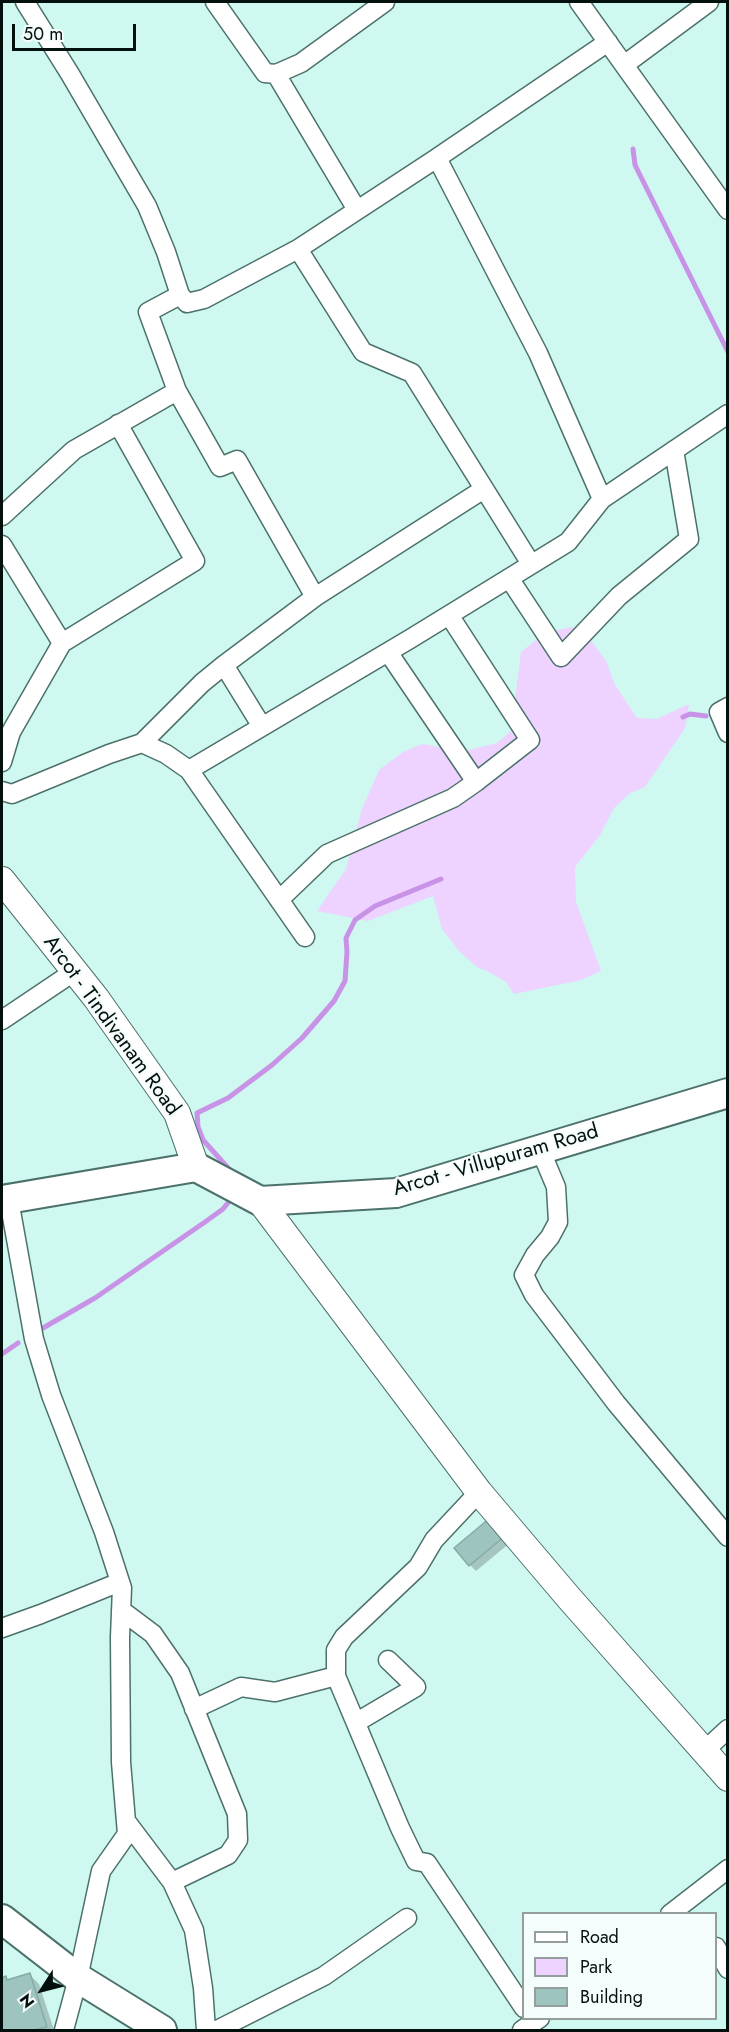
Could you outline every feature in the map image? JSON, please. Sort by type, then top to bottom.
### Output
[{"type":"main road","name":"Arcot - Tindivanam Road","points":[[2,880],[75,971],[177,1113],[196,1167]]},
{"type":"main road","name":"Arcot - Villupuram Road","points":[[261,1201],[396,1193],[728,1093]]},
{"type":"main road","points":[[5,1200],[196,1167],[261,1201],[479,1492],[728,1778]]},
{"type":"main road","points":[[2,1919],[78,1978],[162,2031]]},
{"type":"street","points":[[25,2],[147,206],[166,252],[180,295],[187,303],[204,299],[298,249],[608,42]]},
{"type":"street","points":[[215,2],[266,73],[276,74],[301,63],[385,2]]},
{"type":"street","points":[[579,2],[728,210]]},
{"type":"street","points":[[624,65],[709,2]]},
{"type":"street","points":[[276,74],[357,210]]},
{"type":"street","points":[[437,158],[538,353],[602,499]]},
{"type":"street","points":[[298,249],[363,352],[412,374],[531,564]]},
{"type":"street","points":[[180,295],[148,312],[177,391],[220,467],[237,460],[315,597]]},
{"type":"street","points":[[2,516],[74,450],[177,391]]},
{"type":"street","points":[[189,770],[568,542],[602,499],[728,414]]},
{"type":"street","points":[[2,762],[11,732],[62,643],[195,561],[118,424]]},
{"type":"street","points":[[509,578],[561,657],[619,596],[690,539],[674,450]]},
{"type":"street","points":[[2,791],[12,794],[142,742],[224,664],[315,597],[484,489]]},
{"type":"street","points":[[2,545],[62,643]]},
{"type":"street","points":[[279,900],[327,854],[453,798],[530,740],[449,615]]},
{"type":"street","points":[[388,652],[476,782]]},
{"type":"street","points":[[224,664],[261,725]]},
{"type":"street","points":[[728,707],[719,712],[728,732]]},
{"type":"street","points":[[142,742],[166,754],[189,770],[305,937]]},
{"type":"street","points":[[2,1020],[75,971]]},
{"type":"street","points":[[540,1149],[556,1187],[558,1222],[524,1275],[534,1295],[616,1403],[728,1537]]},
{"type":"street","points":[[5,1200],[34,1339],[51,1395],[104,1532],[122,1588],[121,1762],[127,1834],[101,1871],[64,2031]]},
{"type":"street","points":[[479,1492],[434,1540],[418,1567],[344,1637],[336,1650],[336,1676],[416,1861],[427,1863],[522,2005]]},
{"type":"street","points":[[2,1628],[120,1581]]},
{"type":"street","points":[[121,1610],[153,1634],[180,1673],[237,1814],[238,1840],[228,1855],[172,1882]]},
{"type":"street","points":[[357,1722],[416,1687],[388,1660]]},
{"type":"street","points":[[194,1708],[241,1687],[275,1692],[336,1676]]},
{"type":"street","points":[[704,1750],[728,1729]]},
{"type":"street","points":[[126,1821],[172,1882],[194,1929],[203,1988],[206,2031]]},
{"type":"street","points":[[676,1912],[693,1906],[728,1869]]},
{"type":"street","points":[[217,2031],[324,1976],[406,1918]]},
{"type":"street","points":[[717,1949],[728,1969]]},
{"type":"green space","points":[[572,627],[587,635],[606,661],[615,685],[637,718],[657,719],[689,704],[685,728],[645,787],[630,793],[614,808],[600,835],[575,867],[576,902],[601,971],[581,980],[514,994],[506,982],[477,967],[459,951],[442,929],[433,896],[368,921],[317,911],[346,869],[362,809],[379,770],[403,752],[422,744],[465,751],[497,743],[511,731],[521,652],[545,633]]},
{"type":"building","points":[[491,1517],[506,1535],[469,1566],[454,1548]]},
{"type":"building","points":[[30,1973],[47,2027],[34,2030],[2,2030],[2,1978],[6,1976],[7,1980]]},
{"type":"waterway","points":[[633,149],[635,165],[728,352]]},
{"type":"waterway","points":[[683,717],[690,714],[706,716]]},
{"type":"waterway","points":[[229,1169],[203,1140],[198,1127],[197,1113],[228,1098],[272,1065],[302,1038],[334,1001],[345,981],[346,938],[355,920],[375,906],[441,879]]},
{"type":"waterway","points":[[43,1328],[95,1298],[223,1209],[231,1199]]},
{"type":"waterway","points":[[2,1354],[18,1343]]}]
